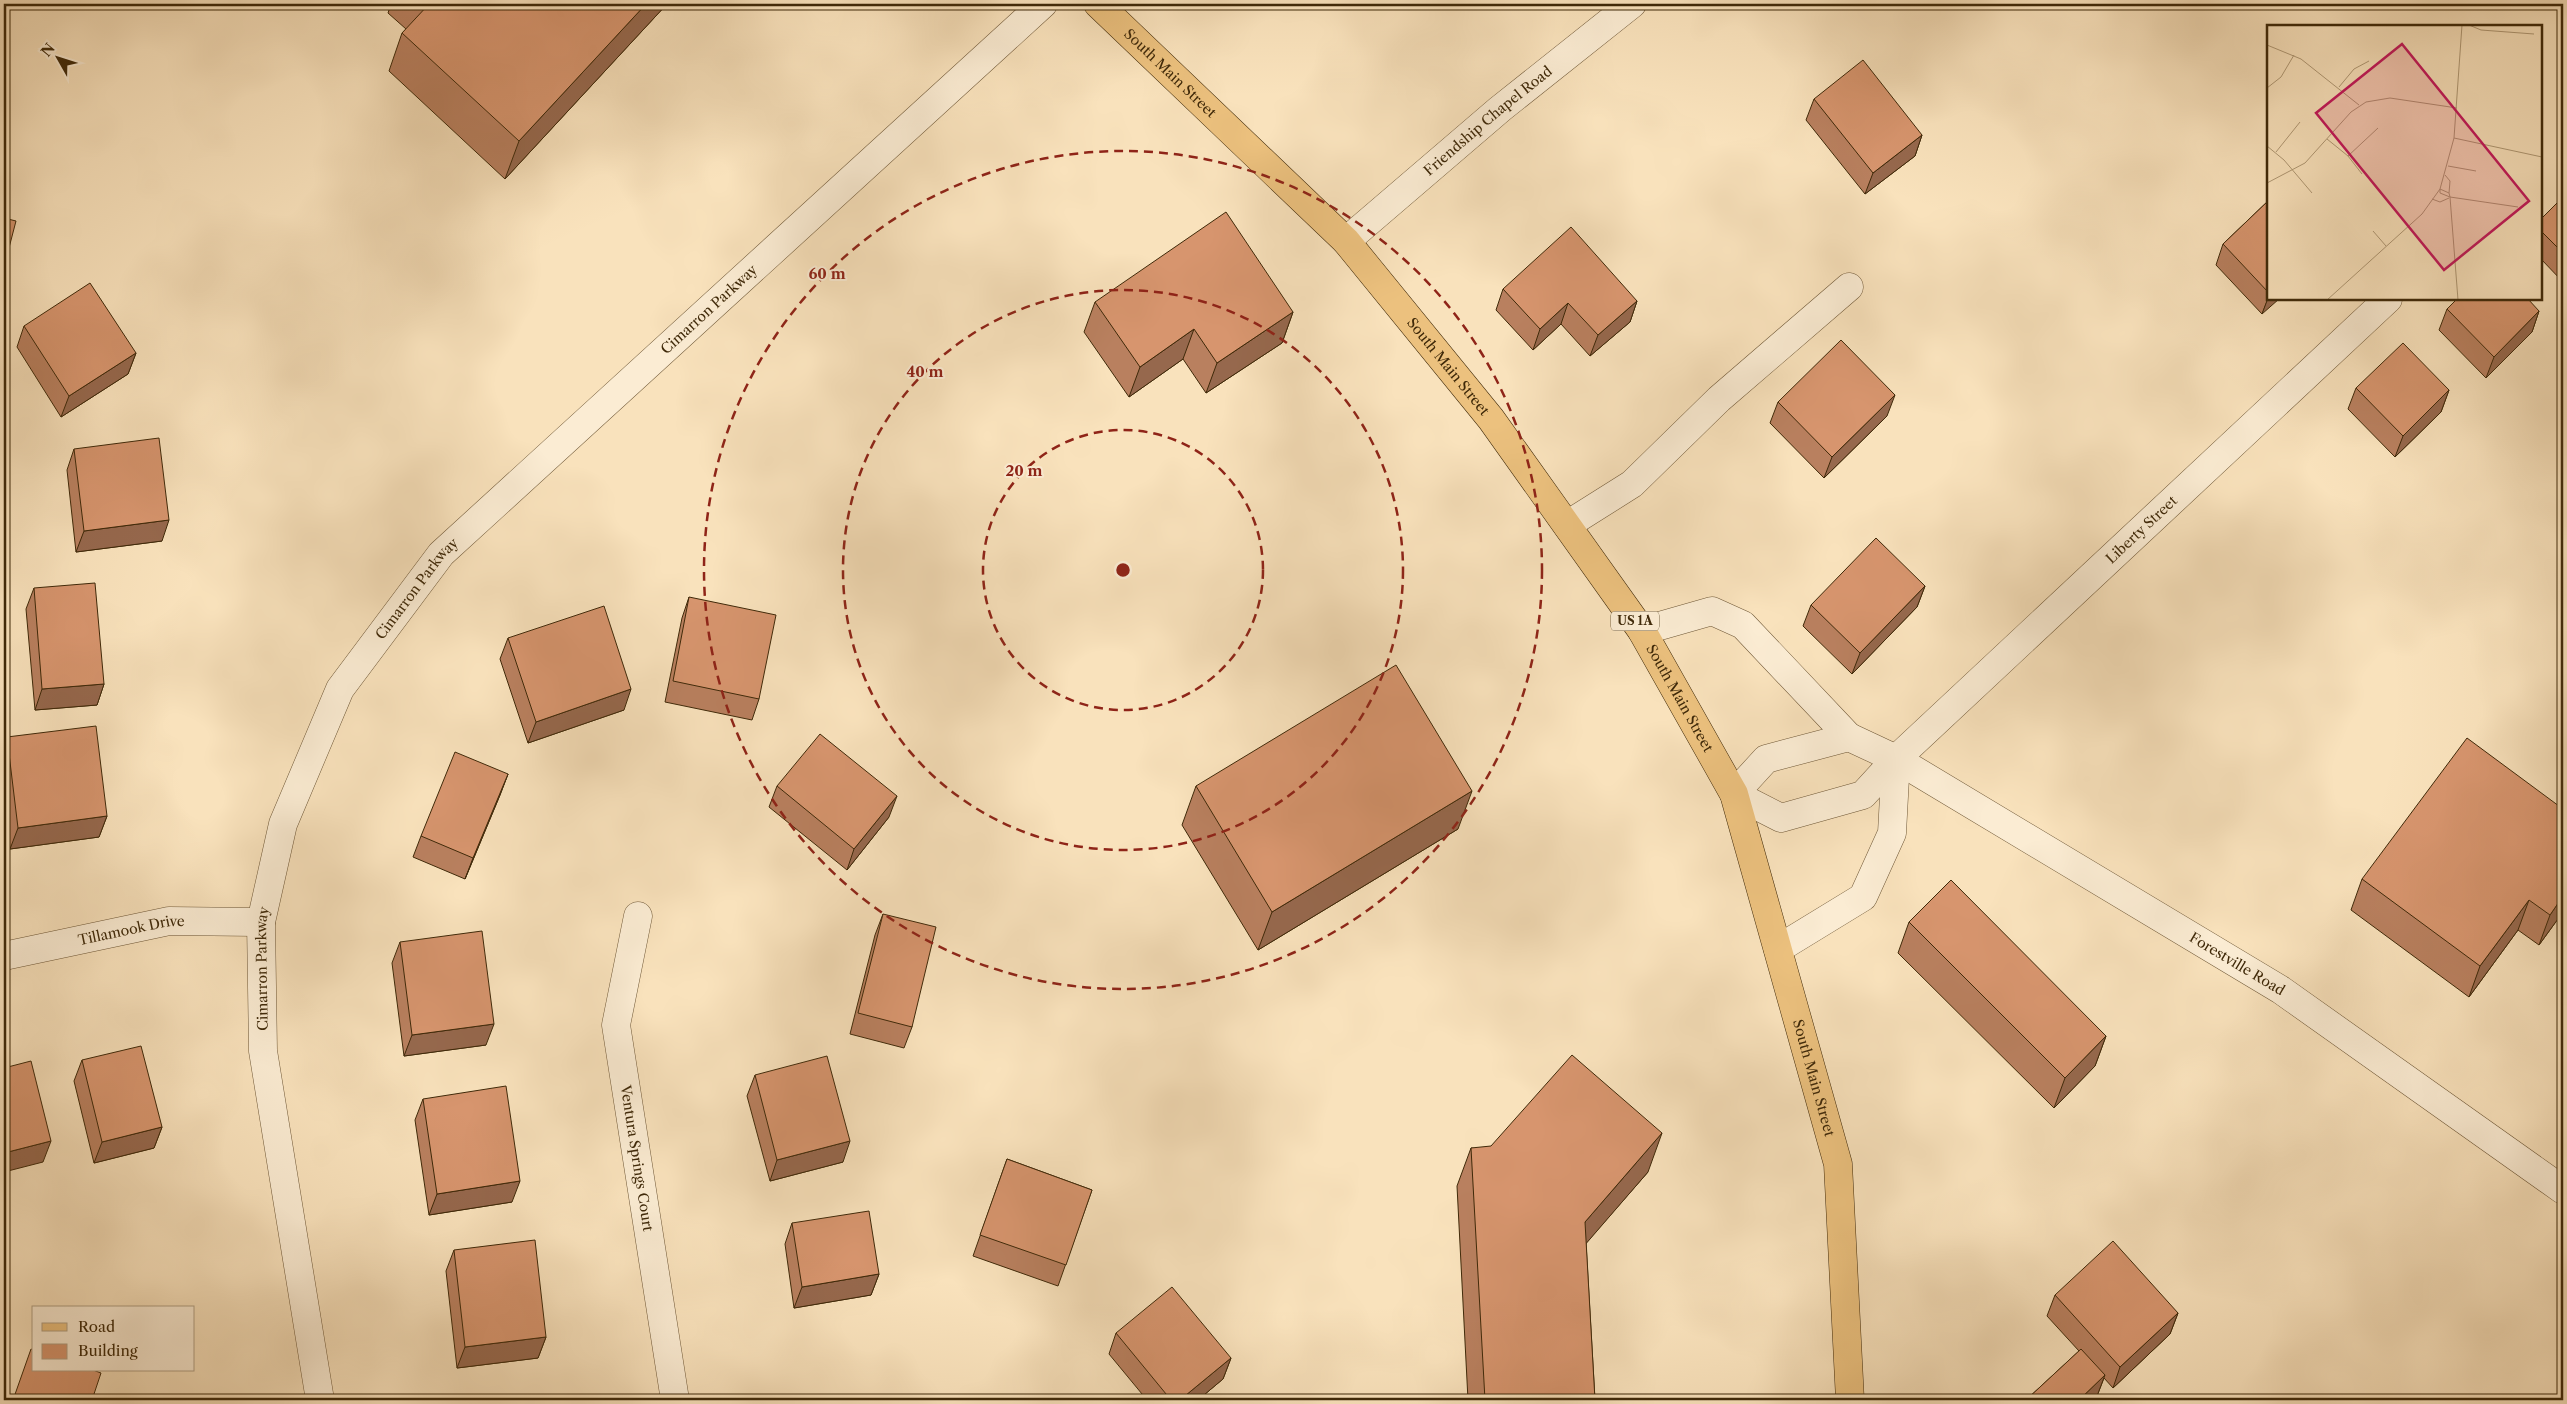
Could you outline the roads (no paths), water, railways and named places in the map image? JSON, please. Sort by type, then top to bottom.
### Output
[{"type":"main road","name":"South Main Street","points":[[1098,4],[1346,241],[1491,419],[1642,631],[1734,794],[1838,1164],[1850,1400]]},
{"type":"street","name":"Cimarron Parkway","points":[[320,1400],[263,1051],[261,922],[283,824],[340,688],[441,554],[1043,4]]},
{"type":"street","name":"Friendship Chapel Road","points":[[1346,241],[1500,108],[1632,4]]},
{"type":"street","points":[[1567,525],[1632,484],[1719,399],[1849,287]]},
{"type":"street","name":"Liberty Street","points":[[1896,759],[2387,300]]},
{"type":"street","points":[[1642,631],[1712,610],[1744,625],[1849,737],[1766,759],[1734,794],[1781,818],[1863,795],[1896,759]]},
{"type":"street","name":"Forestville Road","points":[[1849,737],[1896,759],[2281,990],[2563,1190]]},
{"type":"street","points":[[1778,950],[1863,898],[1892,833],[1896,759]]},
{"type":"street","name":"Ventura Springs Court","points":[[638,916],[616,1025],[674,1400]]},
{"type":"street","name":"Tillamook Drive","points":[[4,956],[170,921],[261,922]]}]
